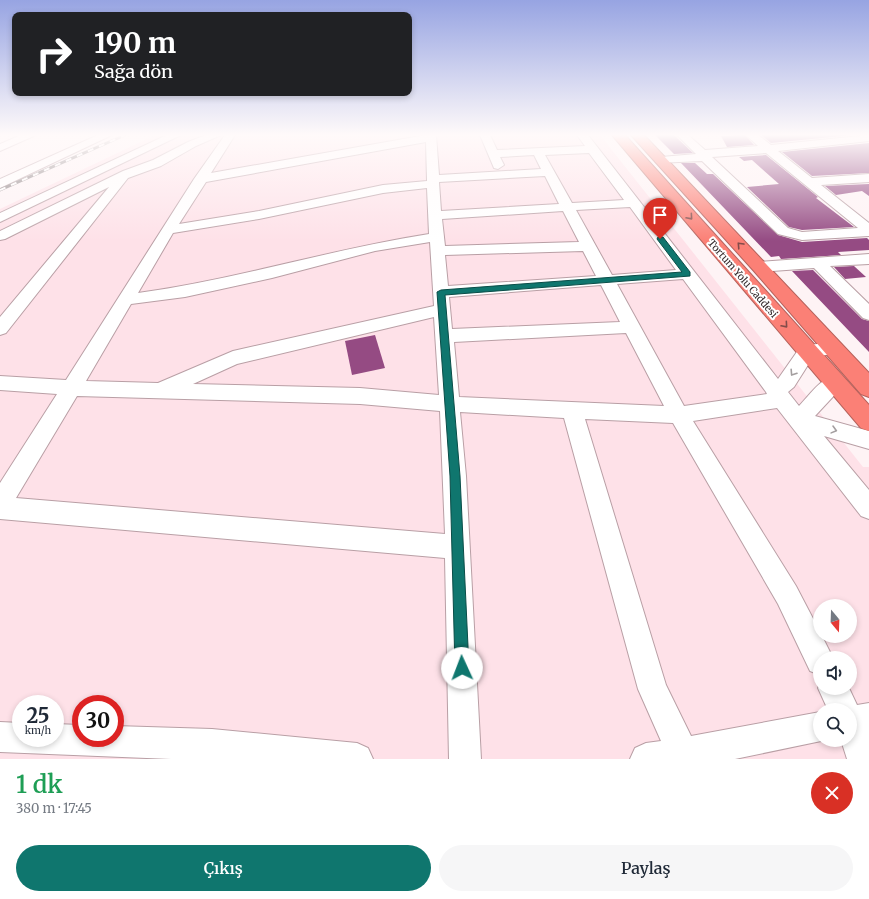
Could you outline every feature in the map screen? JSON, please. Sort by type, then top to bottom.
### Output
[{"type":"highway","name":"Tortum Yolu Caddesi","points":[[649,170],[869,421]]},
{"type":"highway","name":"Tortum Yolu Caddesi","points":[[670,170],[760,266],[869,388]]},
{"type":"street","points":[[0,184],[29,170]]},
{"type":"street","points":[[0,218],[101,170]]},
{"type":"street","points":[[0,236],[136,170]]},
{"type":"street","points":[[0,504],[124,300],[206,170]]},
{"type":"street","points":[[200,179],[247,170]]},
{"type":"street","points":[[433,170],[437,244],[455,476],[465,759]]},
{"type":"street","points":[[501,170],[503,175]]},
{"type":"street","points":[[609,170],[778,395],[869,508]]},
{"type":"street","points":[[719,170],[783,231],[802,236],[868,229]]},
{"type":"street","points":[[796,170],[868,229]]},
{"type":"street","points":[[168,230],[259,215],[383,189],[434,182],[549,172],[679,415],[787,595],[815,651]]},
{"type":"street","points":[[0,329],[127,174]]},
{"type":"street","points":[[811,182],[869,178]]},
{"type":"street","points":[[435,215],[634,203]]},
{"type":"street","points":[[124,300],[185,292],[272,273],[374,247],[437,244],[589,246]]},
{"type":"street","points":[[760,266],[869,259]]},
{"type":"street","points":[[817,262],[869,314]]},
{"type":"street","points":[[160,391],[233,358],[442,301],[607,280],[687,274]]},
{"type":"street","points":[[444,336],[632,327]]},
{"type":"street","points":[[0,383],[71,388],[360,396],[449,404],[679,415],[778,395],[807,351],[833,348]]},
{"type":"street","points":[[799,420],[835,382]]},
{"type":"street","points":[[572,410],[653,689],[685,756]]},
{"type":"street","points":[[799,420],[869,440]]},
{"type":"street","points":[[0,508],[458,546]]},
{"type":"street","points":[[857,721],[869,718]]},
{"type":"street","points":[[646,759],[685,756],[813,729]]},
{"type":"street","points":[[0,737],[12,738]]},
{"type":"street","points":[[64,739],[212,745],[358,759]]},
{"type":"street","points":[[857,742],[863,759]]},
{"type":"shaded area","points":[[81,170],[628,170],[863,467],[869,467],[869,759],[0,759],[0,209]]},
{"type":"building","points":[[688,170],[703,170],[707,174],[713,174],[778,235],[802,242],[867,238],[869,240],[869,250],[838,252],[841,255],[781,259],[779,256],[771,257]]},
{"type":"building","points":[[764,170],[785,170],[818,197],[816,198],[854,227],[802,230],[789,227],[747,187],[779,184]]},
{"type":"building","points":[[805,170],[869,170],[869,173],[812,176]]},
{"type":"building","points":[[869,184],[869,196],[862,191],[836,195],[825,186]]},
{"type":"building","points":[[854,266],[866,277],[845,279],[834,267]]},
{"type":"building","points":[[813,270],[862,319],[869,321],[869,352],[792,271]]},
{"type":"building","points":[[375,335],[385,368],[352,375],[345,341]]},
{"type":"railway","points":[[0,190],[44,170]]},
{"type":"route","points":[[462,668],[455,476],[441,292],[687,274],[660,239]]}]
